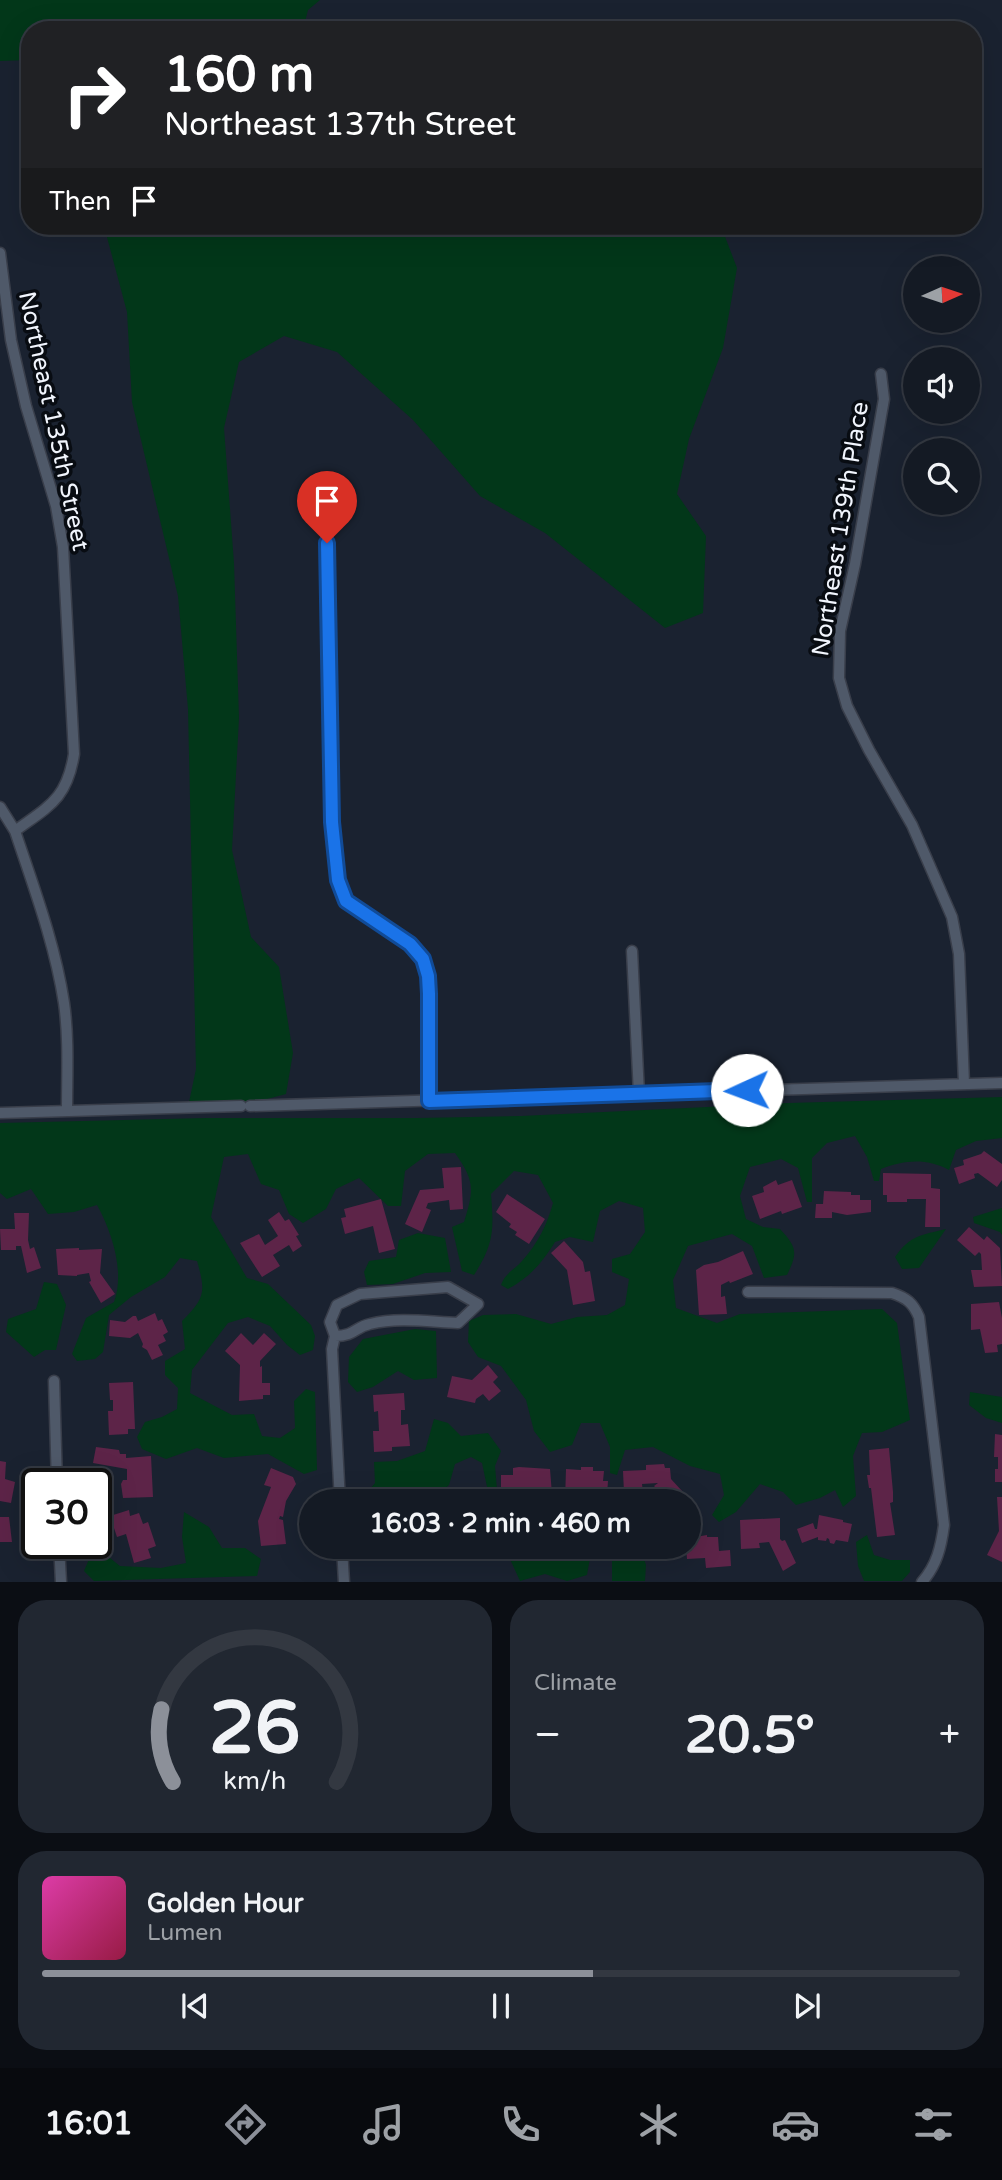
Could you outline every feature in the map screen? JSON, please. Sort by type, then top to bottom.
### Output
[{"type":"street","name":"Northeast 135th Street","points":[[0,253],[11,340],[26,406],[56,506],[63,547],[74,754],[65,789],[54,803],[15,831]]},
{"type":"street","name":"Northeast 139th Place","points":[[881,373],[884,399],[855,564],[840,631],[839,678],[848,706],[869,750],[912,825],[952,917],[959,954],[964,1084]]},
{"type":"street","points":[[327,521],[332,822],[338,880],[346,901],[410,944],[423,959],[429,994],[429,1101]]},
{"type":"street","points":[[0,807],[15,831],[49,933],[64,1003],[67,1111]]},
{"type":"street","points":[[632,951],[639,1094]]},
{"type":"street","points":[[0,1113],[1002,1083]]},
{"type":"street","points":[[335,1336],[349,1336],[368,1324],[417,1321],[458,1323],[478,1304],[448,1287],[359,1294],[337,1305],[330,1322],[335,1336],[332,1349],[339,1489]]},
{"type":"street","points":[[748,1292],[892,1293],[913,1304],[919,1317],[944,1525],[940,1550],[932,1569],[922,1581]]},
{"type":"street","points":[[54,1381],[57,1468]]},
{"type":"street","points":[[60,1559],[61,1581]]},
{"type":"street","points":[[343,1559],[344,1581]]},
{"type":"green space","points":[[0,0],[320,0],[308,10],[305,21],[21,21],[21,60],[0,61]]},
{"type":"green space","points":[[106,235],[724,235],[737,268],[723,348],[689,439],[677,494],[706,536],[703,613],[665,628],[545,533],[480,496],[413,420],[337,352],[284,336],[239,362],[224,428],[234,563],[239,718],[232,850],[251,937],[279,967],[293,1053],[286,1094],[241,1106],[188,1107],[196,1069],[188,709],[178,596],[132,402],[127,312]]},
{"type":"green space","points":[[1002,1097],[1002,1138],[976,1141],[956,1150],[949,1170],[924,1162],[907,1162],[881,1169],[879,1181],[874,1181],[867,1157],[855,1136],[827,1143],[812,1158],[812,1202],[807,1202],[798,1168],[781,1159],[750,1167],[740,1196],[746,1219],[763,1227],[780,1229],[790,1241],[794,1256],[787,1275],[764,1278],[752,1246],[732,1234],[688,1246],[673,1280],[676,1308],[717,1323],[740,1314],[882,1309],[897,1323],[910,1420],[882,1432],[862,1433],[853,1456],[856,1496],[843,1507],[835,1490],[796,1505],[783,1492],[760,1484],[736,1512],[719,1522],[712,1515],[724,1495],[720,1474],[690,1466],[653,1447],[625,1450],[617,1475],[610,1473],[610,1447],[600,1423],[581,1423],[572,1445],[550,1452],[534,1431],[526,1400],[501,1366],[478,1357],[468,1342],[469,1321],[483,1315],[516,1314],[551,1324],[577,1317],[607,1315],[625,1305],[629,1279],[612,1272],[612,1259],[630,1254],[645,1232],[643,1208],[619,1201],[600,1211],[593,1242],[570,1237],[555,1242],[535,1269],[508,1289],[501,1285],[503,1281],[537,1241],[553,1203],[538,1175],[514,1171],[491,1194],[491,1236],[486,1254],[474,1275],[462,1271],[452,1227],[464,1222],[471,1193],[466,1171],[455,1153],[428,1154],[405,1171],[401,1206],[388,1206],[359,1178],[336,1189],[326,1209],[303,1223],[289,1214],[279,1190],[261,1184],[248,1154],[224,1157],[211,1217],[247,1278],[268,1284],[311,1325],[315,1336],[313,1350],[300,1355],[270,1326],[248,1317],[228,1323],[192,1370],[190,1393],[232,1415],[254,1414],[262,1436],[280,1438],[295,1428],[294,1401],[306,1389],[315,1392],[317,1470],[304,1474],[268,1454],[224,1458],[197,1448],[166,1459],[142,1449],[137,1437],[145,1422],[177,1409],[178,1388],[165,1375],[165,1361],[185,1349],[182,1321],[202,1294],[197,1261],[180,1258],[165,1277],[131,1297],[109,1315],[103,1352],[95,1359],[77,1361],[72,1354],[86,1318],[114,1302],[117,1290],[115,1252],[97,1205],[74,1212],[48,1214],[31,1189],[7,1199],[0,1193],[0,1123],[206,1118],[521,1116],[788,1103]]},
{"type":"green space","points":[[1002,1208],[1002,1235],[974,1223],[973,1217]]},
{"type":"green space","points":[[946,1229],[919,1268],[902,1269],[895,1257],[906,1244],[917,1237]]},
{"type":"green space","points":[[418,1233],[445,1238],[451,1272],[425,1273],[393,1284],[367,1285],[364,1272],[369,1261],[396,1257],[399,1240]]},
{"type":"green space","points":[[44,1282],[57,1284],[66,1305],[56,1350],[45,1350],[34,1357],[6,1332],[8,1319],[36,1309]]},
{"type":"green space","points":[[415,1329],[436,1331],[437,1378],[414,1380],[398,1371],[373,1387],[357,1392],[348,1382],[349,1357],[363,1339]]},
{"type":"green space","points":[[970,1392],[1002,1397],[1002,1423],[986,1418],[969,1405]]},
{"type":"green space","points":[[434,1419],[448,1423],[461,1436],[488,1433],[501,1451],[495,1466],[497,1489],[487,1489],[482,1463],[471,1457],[455,1464],[449,1485],[444,1489],[370,1489],[375,1483],[374,1462],[397,1461],[425,1451]]},
{"type":"green space","points":[[184,1512],[209,1527],[222,1548],[245,1548],[261,1559],[257,1576],[94,1581],[84,1571],[89,1559],[111,1559],[120,1566],[161,1568],[186,1563],[182,1537]]},
{"type":"green space","points":[[867,1535],[874,1555],[890,1560],[910,1560],[910,1572],[902,1581],[864,1581],[858,1566],[856,1542]]},
{"type":"green space","points":[[510,1559],[590,1559],[587,1575],[567,1581],[545,1574],[520,1581]]},
{"type":"green space","points":[[644,1559],[645,1581],[612,1581],[612,1560]]},
{"type":"building","points":[[984,1151],[1002,1164],[1002,1180],[997,1187],[978,1173],[974,1174],[975,1178],[959,1184],[954,1168],[964,1165],[963,1160]]},
{"type":"building","points":[[461,1167],[463,1209],[450,1210],[449,1200],[428,1203],[426,1208],[431,1210],[422,1232],[405,1224],[420,1190],[444,1188],[442,1168]]},
{"type":"building","points":[[883,1173],[931,1174],[931,1188],[940,1189],[940,1227],[925,1227],[926,1199],[887,1202],[887,1195],[883,1195]]},
{"type":"building","points":[[776,1180],[778,1185],[792,1180],[802,1207],[760,1219],[752,1196],[764,1192],[763,1187]]},
{"type":"building","points":[[824,1191],[860,1195],[860,1200],[871,1200],[871,1212],[847,1215],[832,1212],[832,1218],[815,1218],[816,1204],[823,1204]]},
{"type":"building","points":[[507,1194],[545,1219],[529,1244],[515,1235],[517,1232],[509,1227],[511,1224],[496,1212]]},
{"type":"building","points":[[381,1199],[395,1249],[379,1253],[373,1226],[345,1234],[341,1218],[346,1217],[344,1209]]},
{"type":"building","points":[[279,1212],[285,1221],[289,1219],[302,1246],[293,1252],[289,1245],[273,1255],[280,1266],[262,1277],[240,1243],[259,1234],[265,1245],[278,1236],[268,1220]]},
{"type":"building","points":[[14,1213],[29,1213],[28,1240],[30,1249],[34,1247],[41,1268],[27,1273],[21,1246],[16,1246],[16,1250],[1,1250],[0,1229],[15,1229]]},
{"type":"building","points":[[969,1227],[984,1240],[987,1236],[1000,1248],[1002,1286],[974,1287],[971,1270],[982,1270],[981,1254],[979,1252],[975,1256],[957,1240]]},
{"type":"building","points":[[564,1241],[583,1262],[585,1272],[590,1271],[595,1301],[573,1305],[567,1270],[551,1253]]},
{"type":"building","points":[[56,1249],[102,1249],[100,1273],[115,1294],[101,1303],[89,1282],[89,1273],[77,1276],[58,1275]]},
{"type":"building","points":[[743,1251],[753,1274],[721,1285],[721,1297],[725,1296],[727,1314],[699,1315],[696,1270]]},
{"type":"building","points":[[999,1302],[1002,1344],[997,1345],[998,1352],[985,1353],[980,1329],[971,1330],[971,1304]]},
{"type":"building","points":[[155,1313],[158,1321],[162,1319],[168,1332],[163,1335],[166,1341],[158,1345],[163,1355],[152,1360],[147,1350],[142,1347],[138,1333],[130,1338],[109,1336],[110,1320],[125,1322],[136,1316],[138,1321]]},
{"type":"building","points":[[241,1333],[253,1345],[264,1333],[276,1344],[260,1361],[262,1383],[270,1383],[270,1395],[263,1395],[263,1399],[239,1401],[240,1365],[225,1351]]},
{"type":"building","points":[[488,1365],[498,1377],[493,1382],[501,1391],[489,1401],[483,1394],[475,1403],[447,1397],[452,1376],[472,1380]]},
{"type":"building","points":[[133,1382],[135,1429],[128,1429],[128,1434],[109,1435],[108,1411],[113,1411],[113,1400],[110,1400],[109,1383]]},
{"type":"building","points":[[404,1393],[405,1410],[401,1410],[401,1425],[408,1424],[410,1446],[374,1452],[373,1431],[379,1431],[378,1411],[374,1412],[373,1395]]},
{"type":"building","points":[[995,1434],[1002,1435],[1002,1482],[995,1482],[998,1457],[994,1457]]},
{"type":"building","points":[[96,1447],[119,1450],[120,1454],[126,1454],[126,1458],[151,1456],[153,1497],[123,1498],[121,1484],[123,1480],[127,1480],[127,1469],[93,1463]]},
{"type":"building","points":[[889,1448],[893,1492],[893,1502],[890,1503],[895,1535],[877,1537],[867,1475],[870,1475],[869,1450]]},
{"type":"building","points":[[0,1461],[6,1462],[5,1479],[15,1482],[11,1503],[0,1501]]},
{"type":"building","points":[[664,1464],[665,1468],[670,1468],[671,1479],[680,1489],[657,1489],[654,1486],[658,1483],[642,1484],[643,1489],[624,1489],[623,1471],[646,1470],[646,1465]]},
{"type":"building","points":[[581,1467],[593,1467],[593,1471],[604,1471],[603,1481],[608,1481],[607,1489],[565,1489],[566,1469],[581,1470]]},
{"type":"building","points":[[271,1468],[293,1477],[296,1484],[286,1501],[283,1517],[280,1516],[279,1519],[283,1520],[286,1544],[261,1546],[258,1521],[271,1487],[264,1485]]},
{"type":"building","points":[[513,1468],[550,1469],[552,1489],[501,1489],[501,1475],[513,1475]]},
{"type":"building","points":[[997,1497],[1002,1497],[1002,1562],[987,1555],[999,1531]]},
{"type":"building","points":[[129,1510],[130,1516],[139,1513],[143,1524],[148,1522],[156,1546],[148,1549],[151,1558],[134,1563],[126,1534],[117,1537],[112,1515]]},
{"type":"building","points":[[819,1515],[852,1524],[848,1542],[836,1540],[834,1544],[827,1538],[826,1541],[818,1540],[818,1537],[802,1543],[797,1529],[813,1523],[817,1529]]},
{"type":"building","points":[[0,1517],[9,1517],[12,1542],[0,1542]]},
{"type":"building","points":[[780,1518],[780,1539],[785,1540],[796,1563],[783,1571],[769,1542],[759,1543],[760,1548],[741,1549],[740,1520]]},
{"type":"building","points":[[701,1536],[718,1537],[719,1551],[730,1550],[731,1566],[706,1568],[705,1558],[701,1558]]},
{"type":"route","points":[[327,543],[332,822],[338,880],[346,901],[396,933],[423,959],[429,994],[429,1101],[747,1090]]}]
